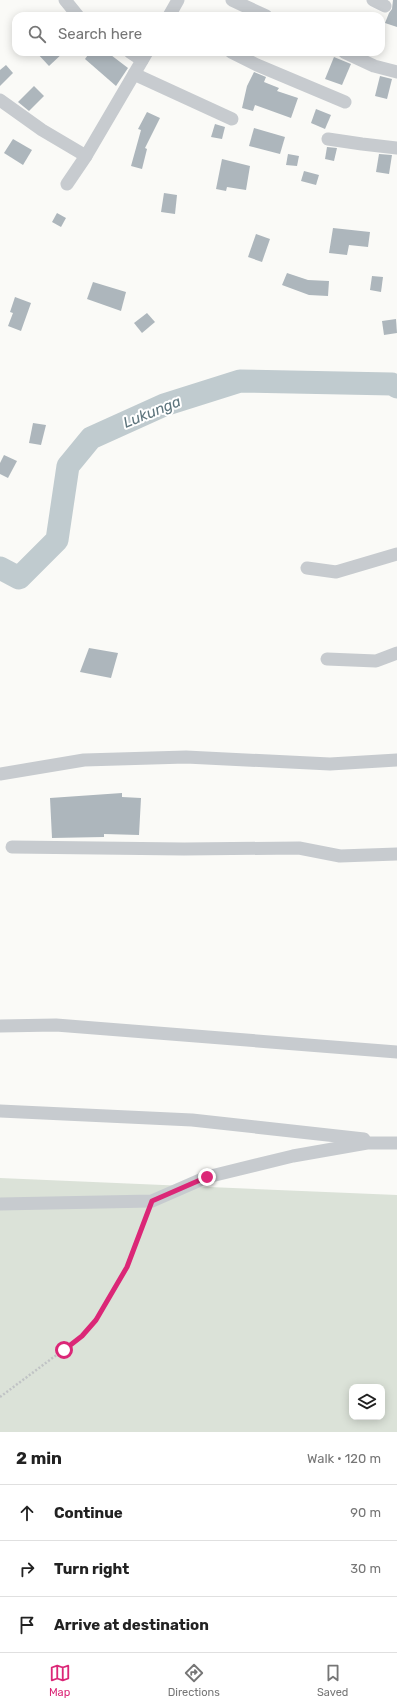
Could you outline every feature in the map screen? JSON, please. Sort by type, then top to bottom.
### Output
[{"type":"street","points":[[65,0],[75,12]]},
{"type":"street","points":[[170,12],[178,0]]},
{"type":"street","points":[[232,0],[258,12]]},
{"type":"street","points":[[373,0],[386,6]]},
{"type":"street","points":[[67,184],[86,156],[144,56]]},
{"type":"street","points":[[241,56],[345,102]]},
{"type":"street","points":[[353,56],[374,66],[397,72]]},
{"type":"street","points":[[134,74],[232,119]]},
{"type":"street","points":[[0,100],[42,130],[86,156]]},
{"type":"street","points":[[328,139],[397,148]]},
{"type":"street","points":[[306,568],[336,572],[397,554]]},
{"type":"street","points":[[327,659],[376,661],[397,653]]},
{"type":"street","points":[[0,774],[84,760],[186,757],[330,764],[397,760]]},
{"type":"street","points":[[12,847],[184,849],[299,848],[340,856],[397,854]]},
{"type":"street","points":[[0,1026],[56,1025],[397,1052]]},
{"type":"street","points":[[0,1111],[192,1120],[396,1143]]},
{"type":"street","points":[[0,1204],[152,1201],[207,1177],[286,1157],[368,1143],[396,1143]]},
{"type":"path","points":[[0,1397],[82,1336],[96,1320],[127,1267],[152,1201]]},
{"type":"shaded area","points":[[0,1178],[397,1195],[397,1432],[0,1432]]},
{"type":"building","points":[[393,0],[397,0],[397,27],[385,23],[392,9]]},
{"type":"building","points":[[40,56],[60,56],[49,66]]},
{"type":"building","points":[[87,56],[112,56],[128,68],[116,86],[85,59]]},
{"type":"building","points":[[334,57],[351,64],[342,85],[325,79]]},
{"type":"building","points":[[6,65],[13,73],[0,86],[0,70]]},
{"type":"building","points":[[254,72],[266,77],[264,82],[279,88],[277,91],[298,98],[291,118],[255,105],[253,111],[242,108],[247,86]]},
{"type":"building","points":[[380,76],[392,79],[387,99],[375,96]]},
{"type":"building","points":[[34,86],[44,96],[29,111],[18,102]]},
{"type":"building","points":[[316,109],[331,115],[325,129],[311,123]]},
{"type":"building","points":[[147,112],[160,118],[145,148],[147,149],[142,169],[131,166],[141,130],[138,129]]},
{"type":"building","points":[[215,124],[225,127],[222,139],[211,137]]},
{"type":"building","points":[[254,128],[285,137],[280,154],[249,146]]},
{"type":"building","points":[[13,139],[32,150],[23,165],[4,153]]},
{"type":"building","points":[[327,147],[337,148],[334,161],[325,159]]},
{"type":"building","points":[[288,154],[299,156],[297,166],[286,165]]},
{"type":"building","points":[[379,154],[392,155],[389,174],[376,172]]},
{"type":"building","points":[[222,159],[250,166],[246,190],[227,187],[226,191],[216,189]]},
{"type":"building","points":[[304,171],[319,175],[316,185],[301,181]]},
{"type":"building","points":[[164,193],[177,195],[175,214],[161,212]]},
{"type":"building","points":[[57,213],[66,218],[61,227],[52,222]]},
{"type":"building","points":[[333,228],[370,232],[368,247],[349,245],[347,255],[329,253]]},
{"type":"building","points":[[256,234],[270,239],[262,262],[248,257]]},
{"type":"building","points":[[287,273],[308,280],[329,281],[328,296],[309,295],[282,285]]},
{"type":"building","points":[[372,276],[383,277],[381,292],[370,290]]},
{"type":"building","points":[[93,282],[126,292],[121,311],[87,299]]},
{"type":"building","points":[[15,297],[31,303],[21,331],[8,326],[13,313],[10,312]]},
{"type":"building","points":[[147,313],[155,322],[142,333],[134,323]]},
{"type":"building","points":[[396,319],[397,333],[384,335],[382,321]]},
{"type":"building","points":[[33,423],[46,425],[41,445],[29,443]]},
{"type":"building","points":[[4,455],[17,461],[8,478],[0,474],[0,463]]},
{"type":"building","points":[[89,648],[118,653],[111,678],[80,672]]},
{"type":"building","points":[[122,793],[122,797],[141,798],[139,835],[104,834],[104,837],[52,838],[50,798]]},
{"type":"waterway","name":"Lukunga","points":[[0,568],[19,578],[57,540],[68,466],[91,438],[164,405],[240,381],[392,384],[397,387]]},
{"type":"route","points":[[64,1350],[82,1336],[96,1320],[127,1267],[152,1201],[207,1177]]}]
